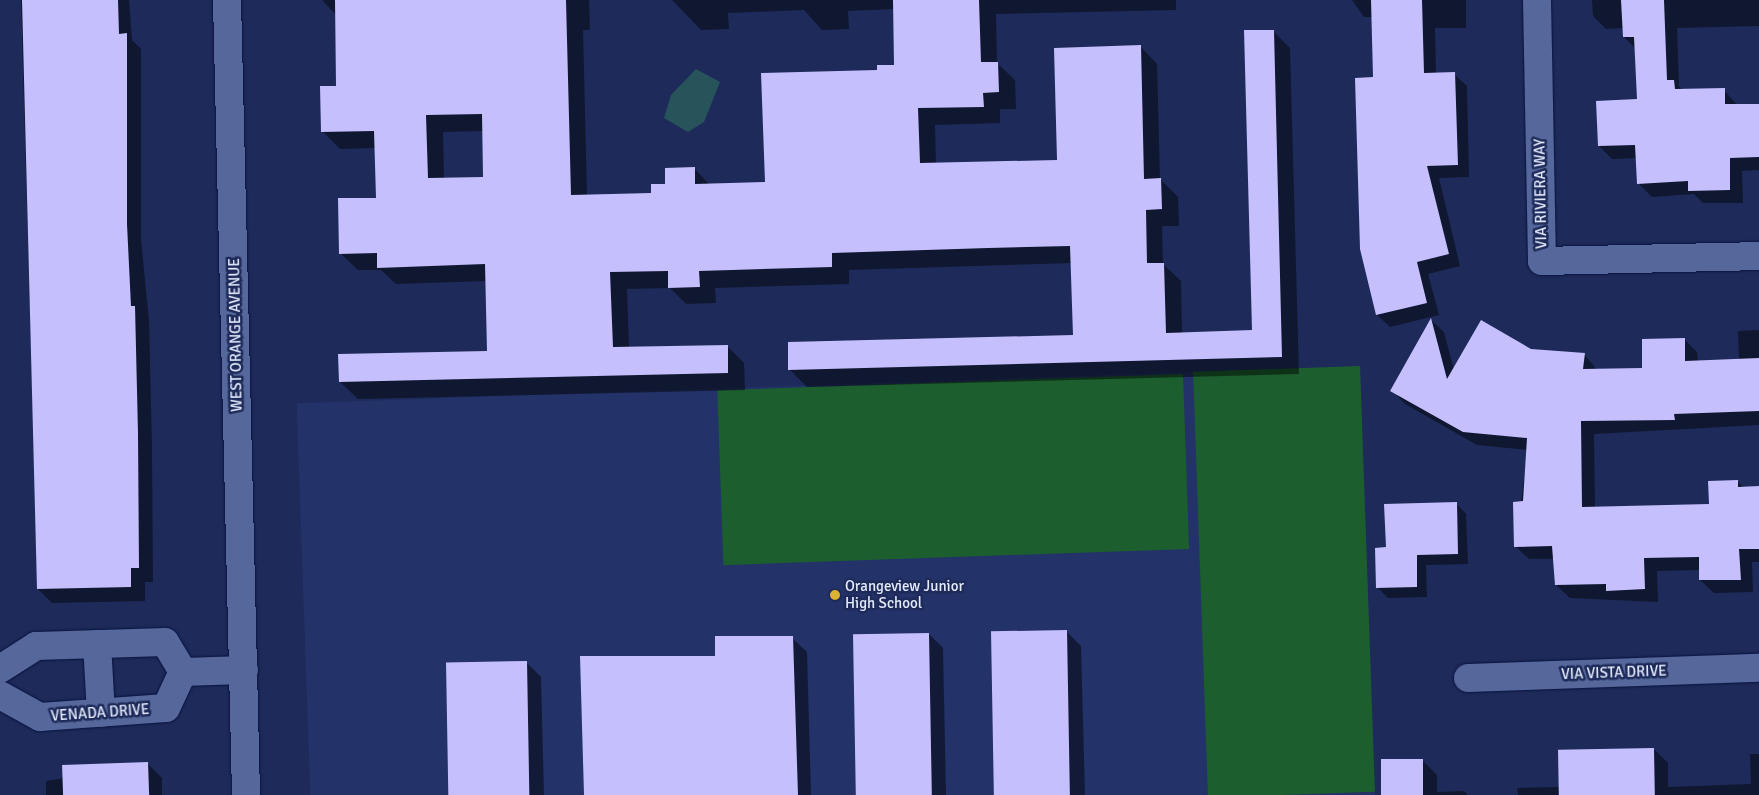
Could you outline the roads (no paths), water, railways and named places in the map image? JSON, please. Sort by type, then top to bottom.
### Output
[{"type":"street","name":"WEST ORANGE AVENUE","points":[[227,0],[244,670]]},
{"type":"street","name":"VIA RIVIERA WAY","points":[[1537,0],[1542,261],[1759,256]]},
{"type":"street","points":[[0,669],[36,646],[165,642],[183,672],[244,670],[246,795]]},
{"type":"street","points":[[97,644],[101,713]]},
{"type":"street","name":"VIA VISTA DRIVE","points":[[1468,678],[1759,668]]},
{"type":"street","name":"VENADA DRIVE","points":[[0,695],[40,717],[166,708],[183,672]]},
{"type":"place","name":"Orangeview Junior High School","points":[[835,595]]}]
